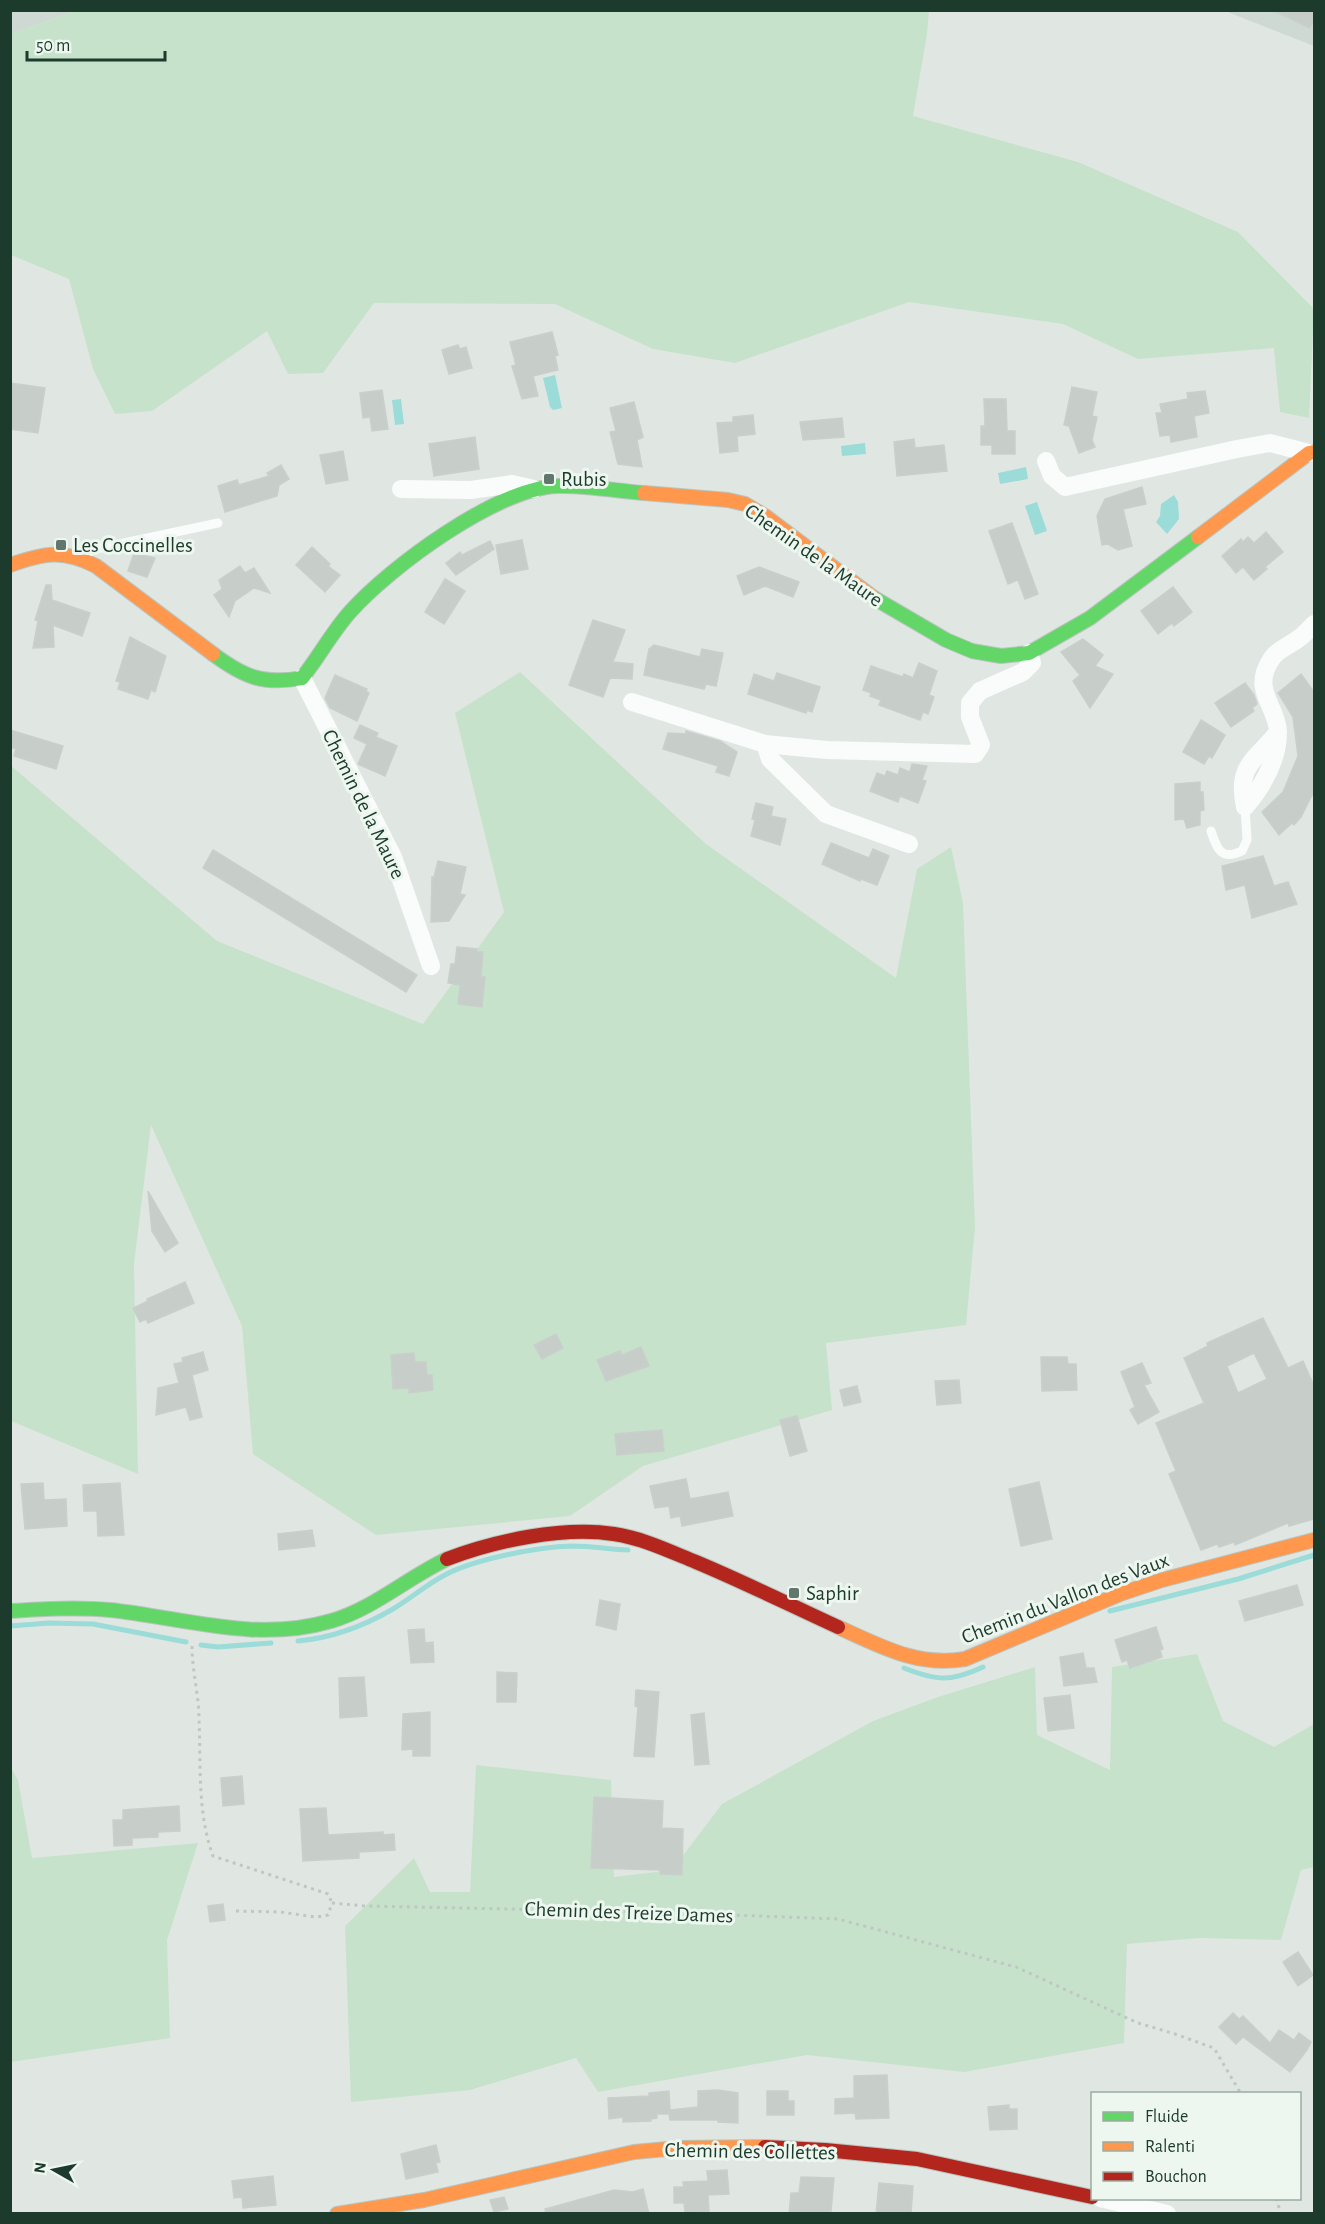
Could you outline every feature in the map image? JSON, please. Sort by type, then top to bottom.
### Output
[{"type":"street","points":[[1046,461],[1052,476],[1065,487],[1237,448],[1270,443],[1312,453]]},
{"type":"street","name":"Chemin de la Maure","points":[[431,966],[393,856],[302,678],[349,613],[371,589],[424,546],[503,500],[534,489],[557,486],[728,500],[745,504],[765,516],[882,604],[946,640],[972,651],[1001,656],[1029,653],[1090,618],[1312,453]]},
{"type":"street","points":[[401,489],[471,490],[512,484],[534,489]]},
{"type":"street","points":[[10,565],[40,554],[60,553],[79,556],[96,566],[233,669],[256,680],[276,683],[302,678]]},
{"type":"street","points":[[1245,807],[1268,774],[1275,754],[1278,732],[1275,716],[1266,699],[1263,684],[1265,671],[1272,657],[1306,640],[1314,624]]},
{"type":"street","points":[[632,702],[765,744],[827,750],[975,754],[981,746],[970,717],[970,703],[980,691],[1023,672],[1032,663],[1029,653]]},
{"type":"street","points":[[765,744],[770,759],[826,814],[909,844]]},
{"type":"street","name":"Chemin du Vallon des Vaux","points":[[10,1611],[90,1608],[125,1612],[197,1626],[261,1632],[294,1629],[319,1624],[360,1610],[458,1554],[491,1545],[568,1533],[600,1532],[652,1544],[692,1560],[907,1658],[933,1662],[955,1662],[974,1657],[1131,1590],[1314,1540]]},
{"type":"street","name":"Chemin des Collettes","points":[[337,2214],[424,2200],[634,2152],[737,2146],[825,2150],[917,2158],[1091,2197]]},
{"type":"street","points":[[1104,2200],[1167,2214]]},
{"type":"lane","points":[[79,556],[96,549],[218,523]]},
{"type":"lane","points":[[1211,831],[1216,847],[1224,854],[1233,855],[1242,851],[1247,840],[1245,807]]},
{"type":"path","name":"Chemin des Treize Dames","points":[[197,1626],[192,1648],[194,1682],[200,1717],[198,1772],[207,1840],[213,1856],[328,1894],[332,1903],[365,1906],[838,1918],[1016,1967],[1138,2023],[1214,2049],[1240,2092]]},
{"type":"path","points":[[236,1911],[280,1912],[316,1917],[328,1915],[332,1903]]},
{"type":"path","points":[[1275,2200],[1281,2214]]},
{"type":"shaded area","points":[[11,11],[75,11],[11,34]]},
{"type":"shaded area","points":[[1225,11],[1314,11],[1314,46]]},
{"type":"green space","points":[[75,11],[929,11],[913,116],[1078,162],[1238,232],[1314,309],[1309,418],[1280,412],[1274,348],[1138,359],[1063,324],[909,302],[735,363],[653,349],[555,304],[374,303],[323,373],[288,374],[267,331],[152,411],[115,414],[93,369],[69,279],[11,255],[11,34]]},
{"type":"green space","points":[[520,672],[706,844],[896,978],[917,869],[951,847],[963,903],[975,1227],[966,1325],[826,1343],[832,1410],[643,1466],[570,1516],[376,1535],[253,1454],[242,1326],[151,1125],[134,1264],[138,1474],[11,1421],[10,765],[217,941],[423,1024],[504,912],[455,713]]},
{"type":"green space","points":[[1197,1654],[1223,1721],[1274,1747],[1314,1724],[1314,1867],[1301,1870],[1281,1940],[1199,1938],[1127,1944],[1124,2043],[964,2072],[807,2055],[598,2092],[576,2058],[470,2090],[351,2102],[345,1926],[414,1858],[430,1892],[470,1892],[476,1765],[611,1780],[614,1877],[672,1870],[722,1804],[873,1721],[938,1697],[1035,1667],[1037,1735],[1110,1770],[1112,1667]]},
{"type":"green space","points":[[11,1768],[18,1780],[32,1858],[198,1843],[167,1940],[170,2038],[11,2062]]},
{"type":"water","points":[[555,375],[562,408],[553,410],[550,407],[543,378]]},
{"type":"water","points":[[401,399],[404,424],[395,425],[392,400]]},
{"type":"water","points":[[865,443],[866,454],[842,456],[841,446]]},
{"type":"water","points":[[1026,467],[1028,479],[1000,484],[998,473]]},
{"type":"water","points":[[1174,495],[1178,502],[1179,519],[1167,534],[1156,522],[1160,516],[1161,504]]},
{"type":"water","points":[[1037,502],[1047,531],[1035,535],[1025,506]]},
{"type":"building","points":[[1272,10],[1314,10],[1314,20],[1310,28]]},
{"type":"building","points":[[552,332],[558,355],[555,356],[558,370],[533,376],[538,396],[522,399],[512,366],[516,365],[510,342]]},
{"type":"building","points":[[458,345],[460,349],[466,347],[472,368],[449,374],[442,350]]},
{"type":"building","points":[[10,383],[45,388],[38,433],[10,429]]},
{"type":"building","points":[[1072,387],[1097,392],[1092,416],[1097,417],[1092,440],[1095,447],[1079,453],[1069,426],[1064,425]]},
{"type":"building","points":[[382,390],[388,429],[372,431],[370,417],[363,418],[360,393]]},
{"type":"building","points":[[1205,391],[1209,413],[1194,416],[1197,437],[1171,442],[1170,435],[1160,436],[1156,413],[1162,413],[1160,404],[1188,399],[1187,393]]},
{"type":"building","points":[[984,399],[1006,399],[1007,431],[1015,431],[1015,454],[992,454],[992,445],[981,445],[981,426],[985,426]]},
{"type":"building","points":[[634,402],[643,437],[637,440],[642,467],[618,464],[610,432],[616,431],[610,408]]},
{"type":"building","points":[[753,415],[755,434],[737,436],[738,451],[720,453],[717,423],[733,422],[733,417]]},
{"type":"building","points":[[842,418],[844,437],[803,440],[800,422]]},
{"type":"building","points":[[475,437],[479,469],[434,476],[429,444]]},
{"type":"building","points":[[914,439],[915,448],[944,445],[947,471],[897,476],[894,442]]},
{"type":"building","points":[[343,451],[348,480],[326,484],[320,455]]},
{"type":"building","points":[[281,465],[289,479],[279,485],[277,496],[225,512],[218,486],[237,480],[239,485],[269,476],[267,473]]},
{"type":"building","points":[[1142,487],[1146,504],[1123,509],[1132,546],[1118,550],[1108,544],[1102,545],[1097,516],[1105,499]]},
{"type":"building","points":[[1012,523],[1038,594],[1025,599],[1018,580],[1008,584],[989,531]]},
{"type":"building","points":[[1266,532],[1283,552],[1254,580],[1243,567],[1236,573],[1222,556],[1241,539],[1243,542],[1248,537],[1254,543]]},
{"type":"building","points":[[522,540],[528,569],[501,574],[496,545]]},
{"type":"building","points":[[490,541],[494,549],[456,575],[446,563],[460,552],[462,555]]},
{"type":"building","points":[[312,547],[330,564],[328,566],[340,575],[325,592],[296,565]]},
{"type":"building","points":[[134,553],[155,558],[147,577],[128,571]]},
{"type":"building","points":[[240,566],[245,573],[254,568],[270,593],[254,588],[235,601],[229,617],[214,595],[222,589],[219,580]]},
{"type":"building","points":[[759,567],[799,582],[793,597],[765,586],[744,595],[737,576]]},
{"type":"building","points":[[445,579],[465,591],[444,624],[425,612]]},
{"type":"building","points":[[46,585],[51,585],[52,600],[90,613],[82,636],[53,625],[54,647],[33,648],[38,621],[35,620]]},
{"type":"building","points":[[1173,587],[1192,612],[1174,626],[1172,623],[1158,634],[1141,611]]},
{"type":"building","points":[[593,620],[625,630],[613,662],[633,664],[632,679],[610,678],[603,697],[569,685]]},
{"type":"building","points":[[130,637],[166,656],[155,692],[151,690],[148,699],[118,689],[120,682],[116,681]]},
{"type":"building","points":[[1083,639],[1103,655],[1095,666],[1113,674],[1090,708],[1073,681],[1080,675],[1061,652]]},
{"type":"building","points":[[654,645],[700,657],[702,649],[723,653],[716,686],[706,684],[704,689],[644,675],[649,649]]},
{"type":"building","points":[[919,663],[937,671],[929,695],[934,697],[928,714],[923,712],[920,720],[879,705],[881,700],[870,696],[871,693],[863,690],[871,666],[913,678]]},
{"type":"building","points":[[777,673],[820,687],[812,712],[807,710],[806,713],[748,694],[754,674],[774,681]]},
{"type":"building","points":[[1301,674],[1314,692],[1314,791],[1301,817],[1279,835],[1262,812],[1283,792],[1298,756],[1293,717],[1278,693]]},
{"type":"building","points":[[335,675],[367,689],[369,693],[357,721],[330,708],[325,698]]},
{"type":"building","points":[[1245,683],[1254,695],[1257,704],[1252,708],[1254,711],[1231,727],[1215,703]]},
{"type":"building","points":[[1201,720],[1225,735],[1212,758],[1209,756],[1204,764],[1183,752]]},
{"type":"building","points":[[360,725],[378,733],[376,737],[397,746],[385,776],[358,764],[367,744],[354,738]]},
{"type":"building","points":[[10,730],[63,746],[56,769],[14,756],[16,749],[10,747]]},
{"type":"building","points":[[686,731],[720,741],[737,752],[729,776],[716,772],[718,766],[663,749],[668,733],[686,734]]},
{"type":"building","points":[[912,764],[927,766],[922,780],[926,781],[918,803],[900,796],[898,802],[870,791],[877,773],[885,776],[887,771],[898,775],[900,768],[910,772]]},
{"type":"building","points":[[1200,782],[1204,810],[1200,811],[1200,825],[1187,828],[1184,819],[1175,820],[1175,784]]},
{"type":"building","points":[[756,803],[773,807],[771,816],[786,819],[780,845],[751,836]]},
{"type":"building","points":[[831,843],[869,858],[873,849],[889,856],[877,885],[861,879],[860,881],[822,864]]},
{"type":"building","points":[[213,850],[417,975],[406,992],[203,868]]},
{"type":"building","points":[[1263,856],[1274,886],[1288,882],[1297,904],[1252,918],[1245,885],[1226,890],[1222,866]]},
{"type":"building","points":[[438,861],[466,867],[460,894],[465,895],[449,921],[431,922],[432,877],[434,877]]},
{"type":"building","points":[[457,947],[477,949],[477,952],[483,952],[481,977],[485,977],[482,1007],[458,1004],[460,985],[448,983],[451,964],[455,964]]},
{"type":"building","points":[[148,1191],[178,1243],[165,1252],[152,1231]]},
{"type":"building","points":[[185,1282],[194,1303],[148,1323],[146,1319],[140,1322],[133,1308]]},
{"type":"building","points":[[1263,1318],[1288,1368],[1303,1361],[1314,1386],[1314,1519],[1289,1526],[1288,1523],[1235,1545],[1234,1542],[1219,1547],[1217,1544],[1201,1550],[1169,1474],[1176,1471],[1156,1423],[1204,1403],[1184,1358],[1208,1346],[1207,1343]],"holes":[[[1254,1353],[1267,1379],[1238,1393],[1227,1366]]]},
{"type":"building","points":[[556,1334],[563,1348],[542,1359],[534,1345]]},
{"type":"building","points":[[641,1347],[649,1366],[606,1381],[597,1360],[620,1351],[622,1355]]},
{"type":"building","points":[[203,1352],[208,1370],[192,1375],[202,1417],[190,1420],[186,1407],[156,1415],[158,1388],[179,1383],[174,1364],[183,1362],[182,1358]]},
{"type":"building","points":[[414,1353],[415,1362],[426,1362],[427,1375],[432,1375],[433,1390],[409,1393],[409,1388],[393,1389],[391,1355]]},
{"type":"building","points":[[1041,1357],[1067,1357],[1068,1364],[1076,1364],[1077,1390],[1042,1391]]},
{"type":"building","points":[[1142,1363],[1151,1383],[1144,1385],[1159,1412],[1138,1424],[1130,1410],[1135,1407],[1121,1372]]},
{"type":"building","points":[[959,1380],[961,1403],[937,1405],[935,1381]]},
{"type":"building","points":[[857,1386],[861,1402],[844,1406],[840,1390]]},
{"type":"building","points":[[797,1416],[807,1451],[790,1456],[780,1420]]},
{"type":"building","points":[[662,1430],[664,1451],[617,1455],[615,1434]]},
{"type":"building","points":[[686,1479],[690,1499],[728,1492],[733,1516],[682,1526],[680,1516],[671,1518],[669,1506],[655,1508],[650,1486]]},
{"type":"building","points":[[1039,1482],[1052,1539],[1021,1546],[1009,1489]]},
{"type":"building","points":[[43,1483],[44,1500],[66,1499],[67,1526],[25,1529],[21,1484]]},
{"type":"building","points":[[120,1483],[124,1535],[98,1536],[97,1511],[84,1511],[83,1485]]},
{"type":"building","points":[[312,1530],[315,1546],[279,1550],[278,1534]]},
{"type":"building","points":[[1297,1585],[1303,1605],[1245,1621],[1239,1601]]},
{"type":"building","points":[[600,1600],[620,1604],[616,1630],[596,1625]]},
{"type":"building","points":[[1156,1627],[1163,1649],[1160,1650],[1162,1657],[1130,1668],[1127,1660],[1122,1662],[1115,1640]]},
{"type":"building","points":[[424,1629],[425,1643],[433,1642],[434,1662],[411,1663],[408,1630]]},
{"type":"building","points":[[1083,1653],[1086,1668],[1094,1668],[1097,1682],[1064,1686],[1060,1657]]},
{"type":"building","points":[[497,1672],[517,1673],[516,1702],[497,1702]]},
{"type":"building","points":[[364,1677],[367,1716],[340,1718],[339,1678]]},
{"type":"building","points":[[636,1690],[659,1692],[654,1757],[634,1756],[638,1707],[635,1706]]},
{"type":"building","points":[[1070,1695],[1074,1728],[1048,1731],[1044,1698]]},
{"type":"building","points":[[430,1712],[430,1756],[413,1756],[413,1749],[402,1750],[403,1714]]},
{"type":"building","points":[[704,1713],[709,1764],[695,1765],[691,1715]]},
{"type":"building","points":[[242,1776],[244,1804],[223,1806],[221,1778]]},
{"type":"building","points":[[594,1797],[663,1801],[662,1828],[683,1829],[682,1875],[660,1874],[660,1870],[591,1868]]},
{"type":"building","points":[[179,1806],[180,1831],[158,1832],[158,1837],[132,1838],[132,1845],[114,1846],[113,1820],[123,1820],[123,1810]]},
{"type":"building","points":[[326,1808],[328,1835],[383,1832],[383,1835],[394,1834],[395,1850],[359,1852],[359,1858],[303,1861],[300,1809]]},
{"type":"building","points":[[223,1904],[225,1920],[210,1922],[208,1906]]},
{"type":"building","points":[[1298,1952],[1313,1975],[1298,1986],[1283,1962]]},
{"type":"building","points":[[1233,2013],[1239,2019],[1243,2016],[1270,2043],[1279,2030],[1294,2040],[1299,2033],[1311,2042],[1290,2072],[1243,2037],[1236,2044],[1219,2027]]},
{"type":"building","points":[[887,2075],[889,2118],[856,2119],[855,2113],[835,2114],[835,2099],[854,2098],[854,2076]]},
{"type":"building","points":[[718,2090],[738,2093],[738,2123],[718,2122],[718,2120],[670,2120],[669,2114],[657,2114],[657,2118],[651,2121],[623,2122],[623,2117],[609,2119],[608,2098],[649,2096],[649,2093],[669,2091],[670,2110],[698,2107],[698,2091]]},
{"type":"building","points":[[767,2091],[788,2091],[788,2101],[794,2101],[794,2115],[767,2115]]},
{"type":"building","points":[[1009,2105],[1009,2109],[1017,2109],[1017,2129],[990,2130],[988,2107]]},
{"type":"building","points":[[436,2145],[440,2162],[436,2163],[438,2172],[406,2179],[401,2154]]},
{"type":"building","points":[[727,2170],[729,2194],[708,2195],[709,2211],[685,2212],[684,2203],[674,2203],[674,2187],[684,2187],[683,2182],[708,2181],[707,2171]]},
{"type":"building","points":[[273,2176],[276,2205],[243,2208],[242,2197],[234,2198],[232,2181]]},
{"type":"building","points":[[801,2177],[834,2178],[831,2211],[828,2211],[828,2214],[789,2214],[791,2193],[799,2193]]},
{"type":"building","points":[[879,2183],[913,2186],[911,2214],[876,2214]]},
{"type":"building","points":[[643,2189],[649,2214],[546,2214],[545,2209],[614,2190],[633,2192]]},
{"type":"building","points":[[504,2197],[508,2209],[494,2212],[490,2200]]},
{"type":"waterway","points":[[298,1641],[335,1634],[371,1621],[443,1576],[488,1559],[524,1551],[558,1547],[579,1546],[628,1550]]},
{"type":"waterway","points":[[1110,1611],[1238,1579],[1314,1555]]},
{"type":"waterway","points":[[10,1626],[49,1623],[93,1624],[186,1642]]},
{"type":"waterway","points":[[201,1645],[218,1647],[271,1643]]},
{"type":"waterway","points":[[904,1668],[944,1678],[962,1675],[983,1667]]},
{"type":"traffic: fast","points":[[213,654],[244,674],[265,680],[302,678],[343,620],[368,594],[417,553],[476,515],[505,500],[533,490],[558,486],[644,493]]},
{"type":"traffic: fast","points":[[874,598],[946,640],[972,651],[1001,656],[1029,653],[1090,618],[1198,537]]},
{"type":"traffic: fast","points":[[10,1611],[98,1609],[220,1627],[275,1630],[303,1627],[331,1621],[361,1609],[447,1559]]},
{"type":"traffic: slow","points":[[1198,537],[1309,453],[1314,452]]},
{"type":"traffic: slow","points":[[644,493],[728,500],[745,504],[765,516],[874,598]]},
{"type":"traffic: slow","points":[[10,565],[43,556],[63,555],[96,566],[213,654]]},
{"type":"traffic: slow","points":[[838,1627],[899,1653],[931,1660],[965,1659],[1120,1594],[1162,1580],[1314,1540]]},
{"type":"traffic: slow","points":[[337,2214],[424,2200],[634,2152],[678,2148],[765,2147]]},
{"type":"traffic: jam","points":[[447,1559],[486,1546],[529,1537],[573,1532],[614,1534],[645,1542],[676,1554],[838,1627]]},
{"type":"traffic: jam","points":[[765,2147],[917,2159],[1091,2197]]},
{"type":"place","name":"Rubis","points":[[549,479]]},
{"type":"place","name":"Les Coccinelles","points":[[61,545]]},
{"type":"place","name":"Saphir","points":[[794,1593]]}]
